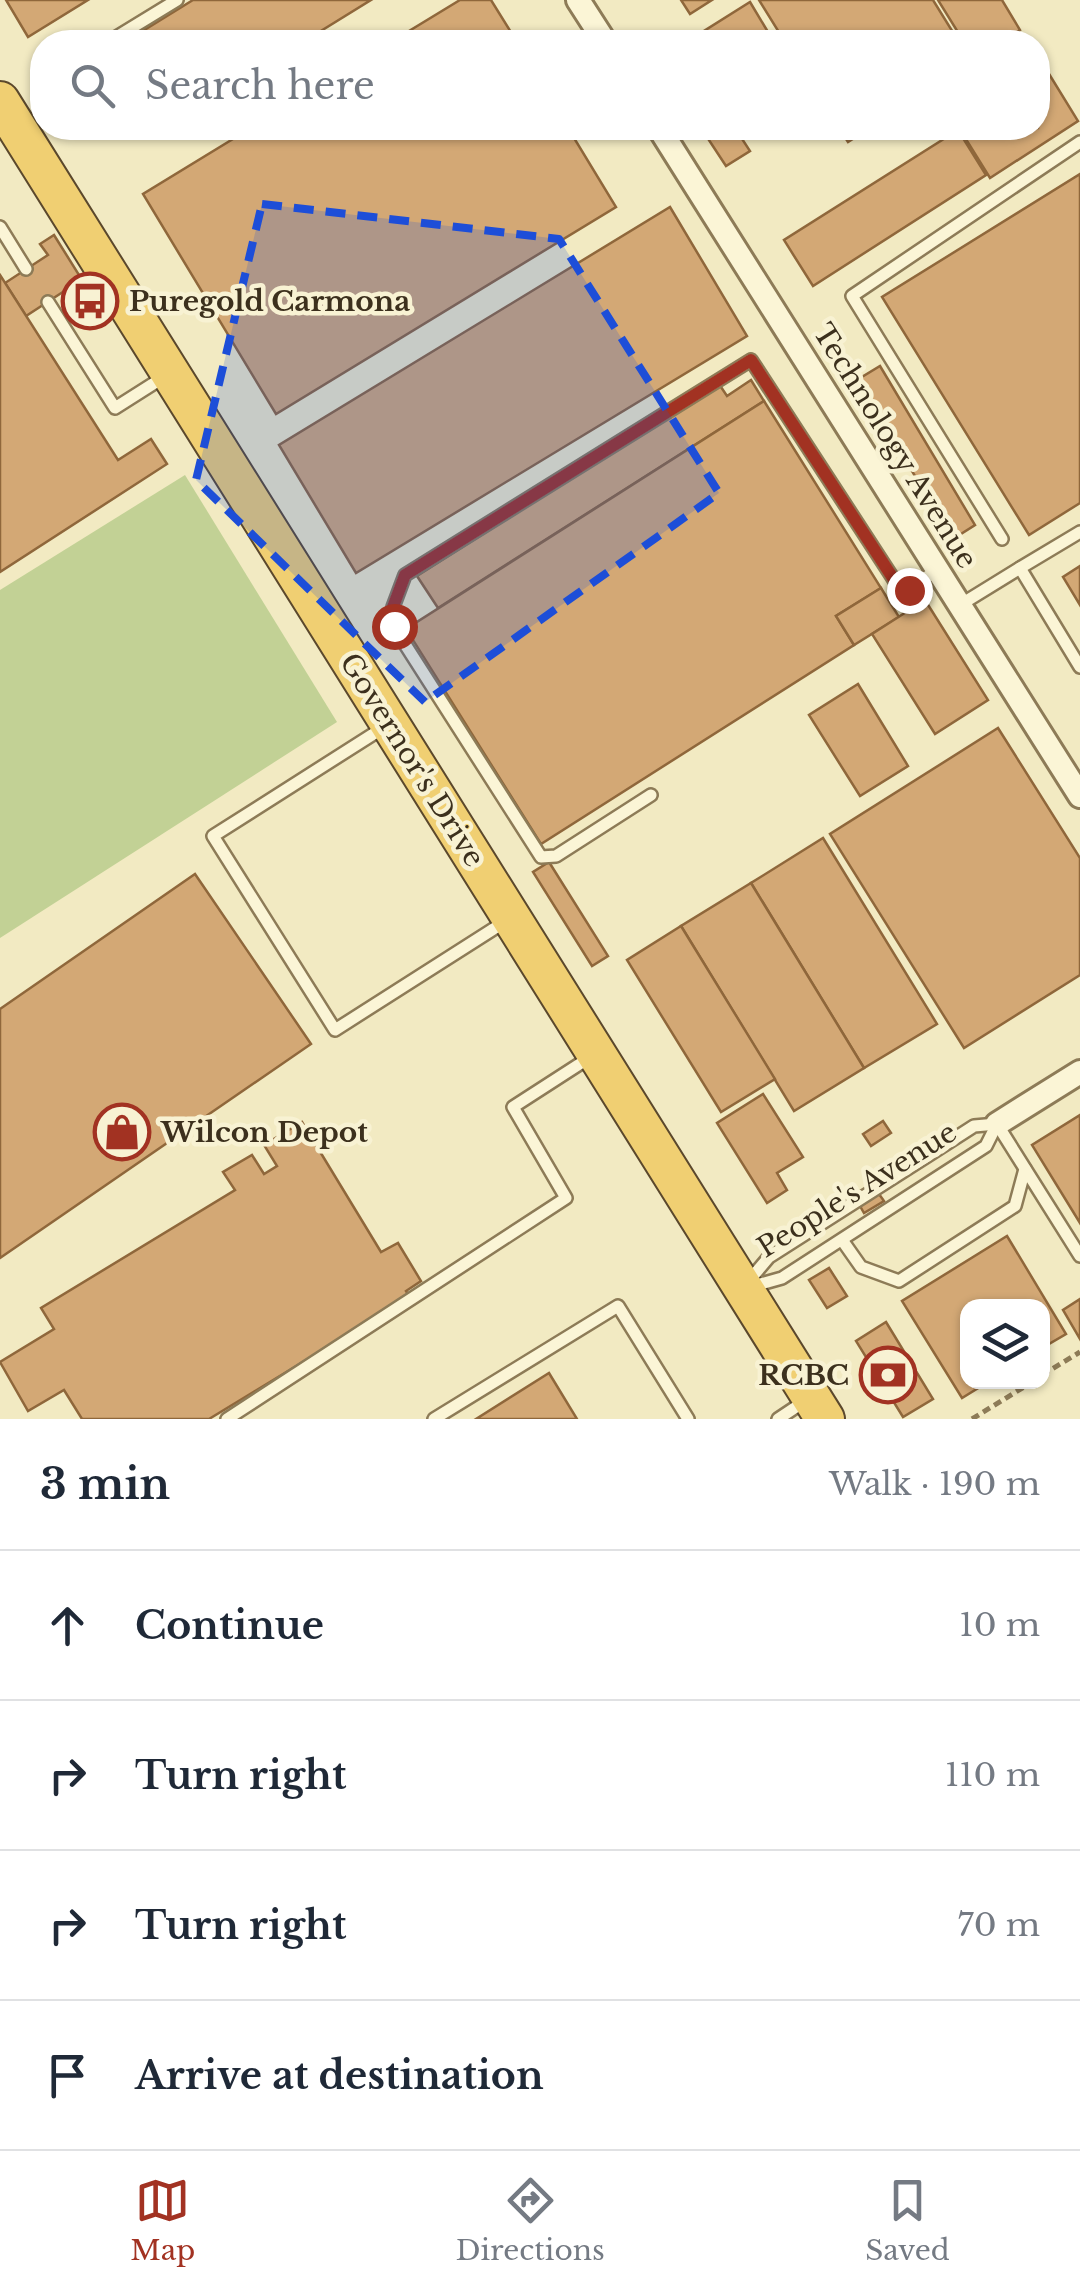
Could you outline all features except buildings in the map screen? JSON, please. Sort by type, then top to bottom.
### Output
[{"type":"highway","name":"Governor's Drive","points":[[5,122],[170,373],[818,1408]]},
{"type":"street","points":[[578,0],[597,30]]},
{"type":"street","name":"Technology Avenue","points":[[667,140],[1080,796]]},
{"type":"street","name":"People's Avenue","points":[[997,1124],[1080,1072]]},
{"type":"lane","points":[[127,30],[177,0]]},
{"type":"lane","points":[[1002,538],[852,296],[1080,142]]},
{"type":"lane","points":[[0,227],[26,269]]},
{"type":"lane","points":[[48,302],[115,408],[170,373]]},
{"type":"lane","points":[[651,794],[556,856],[541,857],[394,626],[393,607],[405,575],[751,360],[902,592],[938,570]]},
{"type":"lane","points":[[960,605],[1080,532]]},
{"type":"lane","points":[[1020,568],[1080,667]]},
{"type":"lane","points":[[390,723],[213,836],[336,1030],[511,918]]},
{"type":"lane","points":[[227,1419],[566,1198],[513,1107],[596,1053]]},
{"type":"lane","points":[[997,1124],[1080,1256]]},
{"type":"lane","name":"People's Avenue","points":[[742,1289],[769,1258],[864,1196],[974,1126],[997,1124]]},
{"type":"lane","name":"People's Avenue","points":[[742,1289],[782,1278],[842,1240],[986,1146],[997,1124]]},
{"type":"lane","points":[[842,1240],[861,1267],[899,1281],[1015,1206],[1025,1169]]},
{"type":"lane","points":[[434,1419],[618,1306],[688,1419]]},
{"type":"lane","points":[[778,1419],[818,1408]]},
{"type":"path","points":[[1050,1370],[1080,1352]]},
{"type":"path","points":[[972,1419],[1021,1389]]},
{"type":"highlighted area","points":[[262,204],[559,239],[719,493],[425,702],[196,480]]},
{"type":"green space","points":[[185,475],[337,722],[0,938],[0,590]]},
{"type":"place","name":"Puregold Carmona","points":[[90,301]]},
{"type":"place","name":"Wilcon Depot","points":[[122,1132]]},
{"type":"place","name":"RCBC","points":[[888,1375]]},
{"type":"route","points":[[394,626],[397,588],[405,575],[751,360],[902,592],[909,590]]}]
